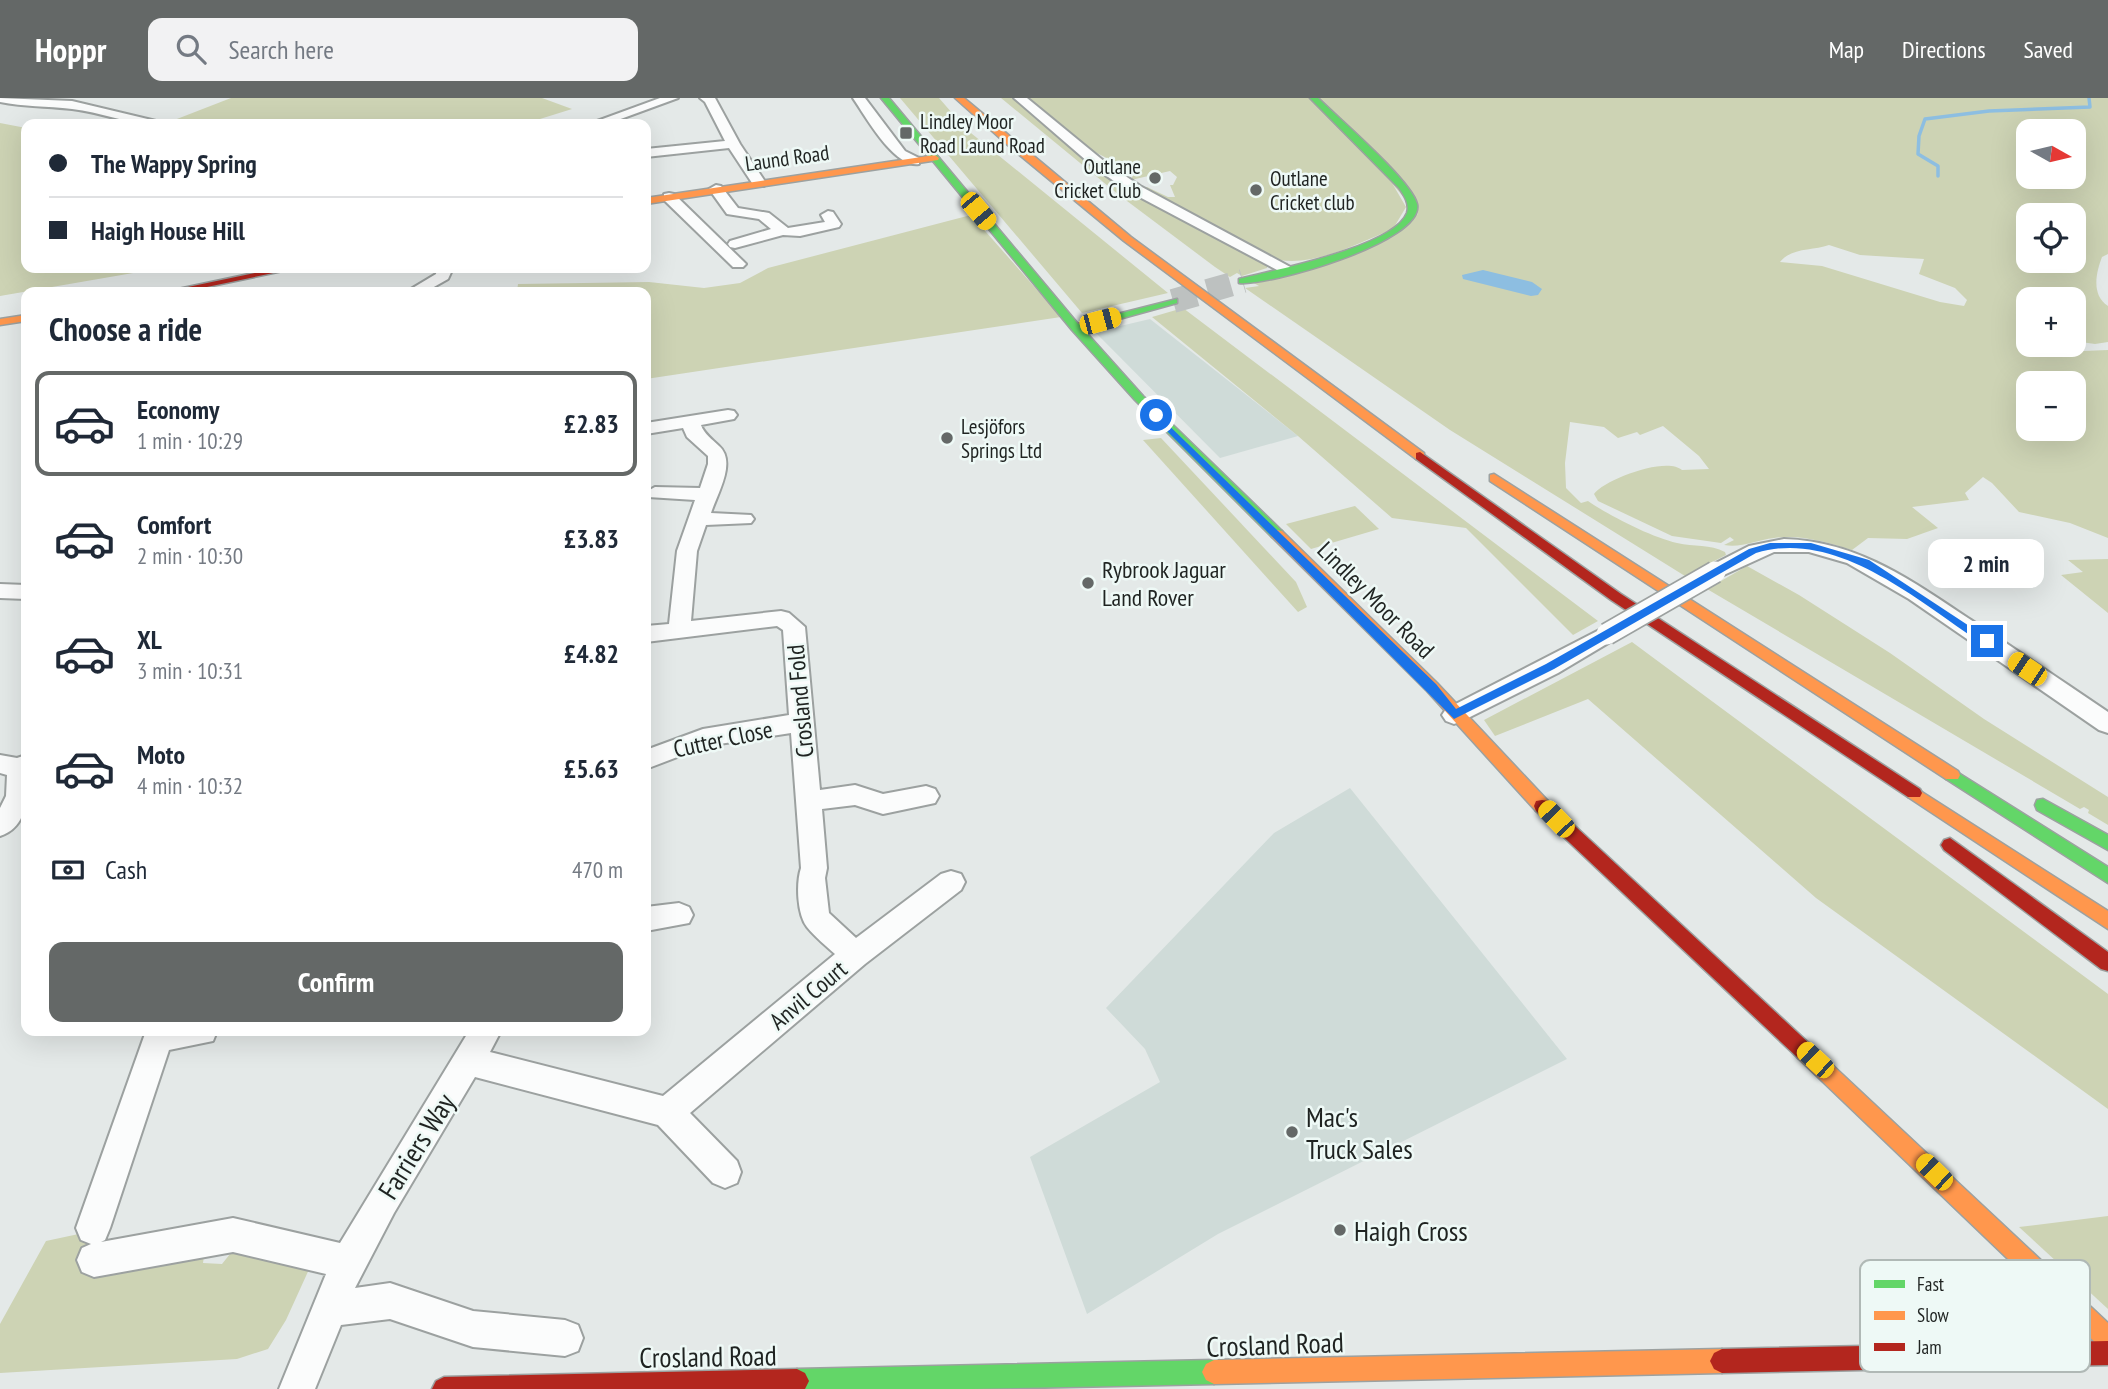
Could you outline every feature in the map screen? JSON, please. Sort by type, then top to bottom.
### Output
[{"type":"main road","name":"Lindley Moor Road","points":[[885,98],[1076,328],[1139,398],[1432,687],[1454,715],[1573,836],[2026,1260]]},
{"type":"main road","points":[[959,98],[1010,145],[1202,298],[1616,597],[1840,764]]},
{"type":"main road","points":[[1243,281],[1381,241],[1403,228],[1412,215],[1411,201],[1402,186],[1314,98]]},
{"type":"main road","name":"Laund Road","points":[[651,200],[935,158]]},
{"type":"main road","points":[[195,287],[266,273]]},
{"type":"main road","points":[[1076,328],[1173,301]]},
{"type":"main road","points":[[0,322],[21,318]]},
{"type":"main road","points":[[1479,468],[2108,876]]},
{"type":"main road","points":[[1614,558],[1880,709]]},
{"type":"main road","points":[[1616,597],[2108,921]]},
{"type":"main road","points":[[2033,799],[2108,843]]},
{"type":"main road","points":[[1940,838],[2108,963]]},
{"type":"main road","name":"Lindley Moor Road","points":[[2090,1322],[2108,1339]]},
{"type":"main road","name":"Crosland Road","points":[[2090,1354],[2108,1353]]},
{"type":"main road","name":"Crosland Road","points":[[444,1389],[1170,1381],[1860,1360]]},
{"type":"street","points":[[0,98],[30,104],[72,105],[131,119]]},
{"type":"street","points":[[610,119],[671,98]]},
{"type":"street","points":[[706,98],[710,100],[733,144],[759,183]]},
{"type":"street","points":[[859,98],[901,155],[914,161]]},
{"type":"street","points":[[1020,98],[1100,165],[1135,189],[1286,269]]},
{"type":"street","points":[[651,152],[733,144]]},
{"type":"street","points":[[716,190],[727,208],[738,214],[765,216],[782,231]]},
{"type":"street","points":[[669,197],[738,264]]},
{"type":"street","points":[[735,244],[782,231],[799,232],[834,224],[828,215]]},
{"type":"street","points":[[423,287],[444,273]]},
{"type":"street","points":[[651,427],[728,415]]},
{"type":"street","points":[[679,630],[687,551],[718,464],[717,454],[694,433],[691,421]]},
{"type":"street","points":[[655,494],[708,494]]},
{"type":"street","points":[[699,519],[744,519]]},
{"type":"street","points":[[1454,715],[1550,667],[1753,551],[1770,546],[1811,546],[1853,557],[1892,578],[2108,724]]},
{"type":"street","points":[[0,591],[21,592]]},
{"type":"street","name":"Crosland Fold","points":[[651,633],[781,618],[794,627],[816,918],[855,955]]},
{"type":"street","name":"Cutter Close","points":[[651,758],[703,737],[802,722]]},
{"type":"street","points":[[0,826],[13,811],[20,793],[16,765]]},
{"type":"street","points":[[809,801],[855,795],[883,804],[926,796]]},
{"type":"street","name":"Anvil Court","points":[[667,1112],[855,955],[951,882]]},
{"type":"street","points":[[651,918],[679,915]]},
{"type":"street","points":[[158,1036],[93,1244],[233,1235],[348,1262]]},
{"type":"street","name":"Farriers Way","points":[[297,1389],[332,1308],[348,1262],[483,1036]]},
{"type":"street","points":[[468,1061],[667,1112],[725,1172]]},
{"type":"street","points":[[332,1308],[390,1301],[473,1329],[565,1338]]},
{"type":"shaded area","points":[[1150,319],[1298,436],[1220,458],[1095,332]]},
{"type":"shaded area","points":[[1350,788],[1567,1059],[1218,1234],[1087,1314],[1030,1157],[1160,1082],[1145,1049],[1106,1008],[1274,833]]},
{"type":"green space","points":[[231,98],[542,98],[572,109],[540,119],[177,119]]},
{"type":"green space","points":[[900,98],[939,98],[966,129],[1168,293],[1082,313]]},
{"type":"green space","points":[[1001,98],[1015,98],[1097,167],[1267,263],[1267,268],[1242,276],[1237,273],[1230,277],[1119,195]]},
{"type":"green space","points":[[1025,98],[1309,98],[1388,176],[1406,207],[1393,229],[1352,247],[1308,260],[1279,260],[1143,188],[1175,197],[1170,185],[1173,185],[1177,177],[1170,171],[1131,180],[1134,172],[1085,147]]},
{"type":"green space","points":[[1319,98],[2108,98],[2108,254],[2102,257],[2096,283],[2099,296],[2108,306],[2108,342],[2086,343],[2086,287],[2016,287],[2016,357],[2086,357],[2086,351],[2108,350],[2108,538],[2070,523],[2019,512],[1983,477],[1965,493],[1969,500],[1912,507],[1938,528],[1907,539],[1868,538],[1852,550],[1793,537],[1731,546],[1724,545],[1734,540],[1730,537],[1721,543],[1672,536],[1598,501],[1594,494],[1610,482],[1650,467],[1709,469],[1699,456],[1663,426],[1640,435],[1637,432],[1618,438],[1604,427],[1570,422],[1565,463],[1566,488],[1581,503],[1588,501],[1655,536],[1725,552],[1726,555],[1685,576],[1450,430],[1245,288],[1259,286],[1252,282],[1347,255],[1418,214]],"holes":[[[1829,245],[1860,255],[1924,259],[1919,274],[1955,288],[1967,300],[1964,306],[1940,302],[1822,266],[1780,262],[1790,254]]]},
{"type":"green space","points":[[0,123],[21,127],[21,273],[133,273],[52,287],[21,287],[21,292],[0,296]]},
{"type":"green space","points":[[971,215],[1061,317],[651,378],[651,287],[518,287],[518,284],[649,282],[704,288],[740,283],[768,268]]},
{"type":"green space","points":[[1183,308],[1598,621],[1573,635],[1466,528],[1392,518],[1298,436],[1152,317]]},
{"type":"green space","points":[[1161,438],[1296,582],[1307,607],[1298,612],[1143,440]]},
{"type":"green space","points":[[1355,506],[1379,529],[1311,549],[1286,524]]},
{"type":"green space","points":[[2108,559],[2108,613],[2061,575],[2083,572],[2068,560]]},
{"type":"green space","points":[[1747,566],[1799,595],[1890,653],[1984,719],[2108,797],[2108,825],[2088,813],[2089,810],[2084,807],[2080,809],[1707,589]]},
{"type":"green space","points":[[1632,642],[2108,994],[2108,1109],[1816,898],[1588,699],[1495,736],[1484,720]]},
{"type":"green space","points":[[2108,1216],[2108,1309],[2090,1292],[2090,1260],[2055,1260],[2019,1227]]},
{"type":"green space","points":[[102,1229],[88,1272],[204,1256],[203,1263],[222,1264],[230,1254],[241,1251],[311,1265],[286,1320],[268,1349],[237,1359],[0,1373],[0,1324],[46,1241]]},
{"type":"water","points":[[1483,270],[1532,282],[1542,289],[1538,295],[1531,296],[1463,279],[1462,275]]},
{"type":"waterway","points":[[1938,176],[1938,166],[1918,154],[1919,136],[1925,119],[1989,111],[2090,107],[2089,98]]},
{"type":"tunnel","points":[[1173,301],[1243,281]]},
{"type":"traffic: fast","points":[[885,98],[1076,328],[1139,398],[1277,534]]},
{"type":"traffic: fast","points":[[1243,281],[1360,249],[1400,228],[1411,215],[1412,204],[1402,186],[1314,98]]},
{"type":"traffic: fast","points":[[1076,328],[1173,301]]},
{"type":"traffic: fast","points":[[1952,775],[2108,876]]},
{"type":"traffic: fast","points":[[2043,805],[2108,843]]},
{"type":"traffic: fast","points":[[797,1381],[1214,1372]]},
{"type":"traffic: slow","points":[[959,98],[1127,239],[1420,456]]},
{"type":"traffic: slow","points":[[651,200],[935,158]]},
{"type":"traffic: slow","points":[[0,322],[21,319]]},
{"type":"traffic: slow","points":[[1494,478],[1952,775]]},
{"type":"traffic: slow","points":[[1277,534],[1432,687],[1542,806]]},
{"type":"traffic: slow","points":[[1914,793],[2108,921]]},
{"type":"traffic: slow","points":[[1805,1052],[2025,1260]]},
{"type":"traffic: slow","points":[[2090,1322],[2108,1339]]},
{"type":"traffic: slow","points":[[1214,1372],[1722,1361]]},
{"type":"traffic: jam","points":[[195,287],[266,273]]},
{"type":"traffic: jam","points":[[1420,456],[1616,597],[1914,793]]},
{"type":"traffic: jam","points":[[1542,806],[1805,1052]]},
{"type":"traffic: jam","points":[[1950,845],[2108,963]]},
{"type":"traffic: jam","points":[[2090,1353],[2108,1353]]},
{"type":"traffic: jam","points":[[1722,1361],[1860,1358]]},
{"type":"traffic: jam","points":[[444,1389],[797,1381]]},
{"type":"place","name":"Lindley Moor Road Laund Road","points":[[906,133]]},
{"type":"place","name":"Outlane Cricket Club","points":[[1155,178]]},
{"type":"place","name":"Outlane Cricket club","points":[[1256,190]]},
{"type":"place","name":"Lesjöfors Springs Ltd","points":[[947,438]]},
{"type":"place","name":"Rybrook Jaguar Land Rover","points":[[1088,583]]},
{"type":"place","name":"Mac's Truck Sales","points":[[1292,1132]]},
{"type":"place","name":"Haigh Cross","points":[[1340,1230]]},
{"type":"route","points":[[1156,415],[1432,687],[1454,715],[1550,667],[1753,551],[1770,546],[1811,546],[1866,562],[1987,641]]}]
